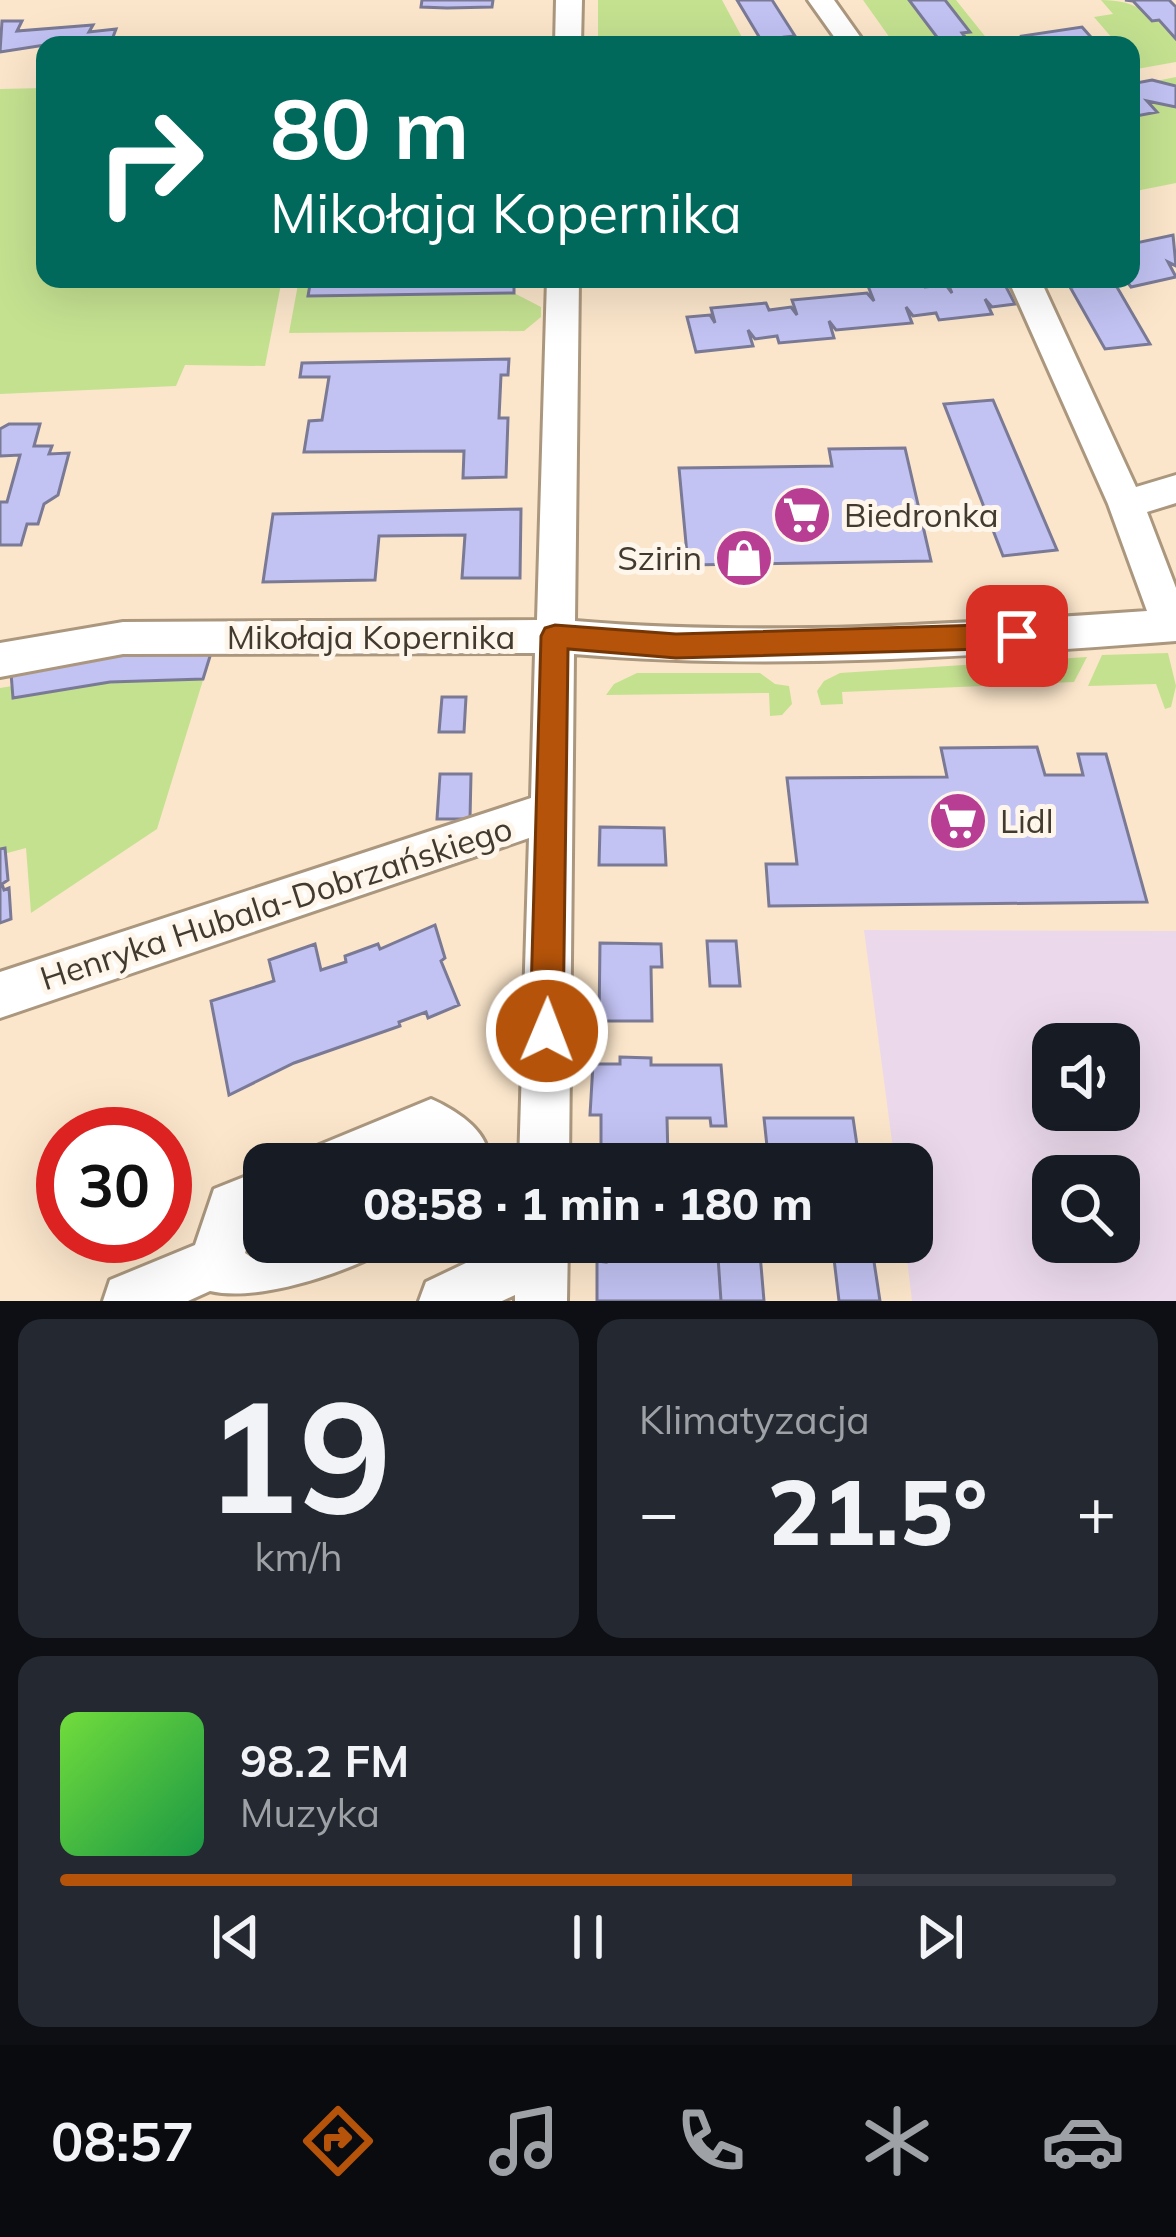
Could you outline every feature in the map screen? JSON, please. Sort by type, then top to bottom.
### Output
[{"type":"street","points":[[568,36],[569,0]]},
{"type":"street","points":[[821,0],[847,36]]},
{"type":"street","points":[[544,1143],[563,288]]},
{"type":"street","points":[[1028,288],[1126,504],[1174,625]]},
{"type":"street","points":[[1126,504],[1176,489]]},
{"type":"street","name":"Mikołaja Kopernika","points":[[0,660],[123,638],[555,636],[676,646],[977,640],[1174,625]]},
{"type":"street","name":"Henryka Hubala-Dobrzańskiego","points":[[0,995],[551,811]]},
{"type":"street","points":[[385,1143],[431,1124],[453,1143]]},
{"type":"street","points":[[215,1263],[232,1207],[243,1203]]},
{"type":"street","points":[[215,1263],[246,1286],[299,1263]]},
{"type":"street","points":[[129,1298],[215,1263]]},
{"type":"street","points":[[445,1301],[541,1266]]},
{"type":"shaded area","points":[[864,930],[1176,931],[1176,1301],[912,1301],[907,1263],[933,1263],[933,1143],[892,1143]]},
{"type":"green space","points":[[598,0],[722,0],[741,36],[598,36]]},
{"type":"green space","points":[[863,0],[956,0],[985,36],[889,36]]},
{"type":"green space","points":[[1101,0],[1134,6],[1151,16],[1176,39],[1176,62],[1140,68],[1140,36],[1110,36],[1094,17],[1113,14]]},
{"type":"green space","points":[[1176,77],[1176,183],[1140,190],[1140,84]]},
{"type":"green space","points":[[36,88],[36,288],[280,288],[265,366],[185,365],[176,386],[0,394],[0,89]]},
{"type":"green space","points":[[297,288],[310,288],[309,296],[514,293],[541,307],[541,317],[524,331],[289,333]]},
{"type":"green space","points":[[1168,653],[1176,686],[1171,707],[1165,709],[1156,684],[1088,686],[1102,655]]},
{"type":"green space","points":[[1087,657],[1074,682],[842,692],[843,704],[821,705],[817,691],[840,673]]},
{"type":"green space","points":[[208,664],[157,829],[31,913],[26,848],[0,855],[0,688],[136,666]]},
{"type":"green space","points":[[637,673],[760,673],[775,684],[789,686],[792,704],[782,715],[770,716],[769,693],[606,695],[614,684]]},
{"type":"building","points":[[422,0],[493,0],[492,7],[447,8],[421,7]]},
{"type":"building","points":[[737,0],[772,0],[795,36],[759,36]]},
{"type":"building","points":[[909,0],[945,0],[970,32],[936,36]]},
{"type":"building","points":[[1125,0],[1169,0],[1176,7],[1176,39],[1159,20],[1152,21],[1133,1]]},
{"type":"building","points":[[2,21],[22,21],[17,31],[93,25],[89,32],[116,29],[113,36],[36,36],[36,46],[0,52]]},
{"type":"building","points":[[1082,27],[1090,36],[1022,36]]},
{"type":"building","points":[[1140,82],[1176,86],[1176,107],[1147,101],[1157,112],[1140,115]]},
{"type":"building","points":[[1173,235],[1176,266],[1168,262],[1176,277],[1140,285],[1140,242]]},
{"type":"building","points":[[309,288],[514,288],[514,293],[308,296]]},
{"type":"building","points":[[869,288],[948,288],[952,293],[950,288],[1007,288],[1015,304],[992,307],[985,299],[992,314],[939,320],[936,313],[913,316],[906,307],[912,323],[836,330],[829,321],[834,338],[779,343],[777,336],[755,339],[748,330],[753,346],[696,352],[687,317],[710,315],[715,323],[711,308],[766,303],[769,310],[791,307],[797,315],[792,300],[867,293],[874,301]]},
{"type":"building","points":[[1071,288],[1117,288],[1150,344],[1105,349]]},
{"type":"building","points":[[509,359],[508,375],[501,375],[499,418],[508,418],[506,477],[463,478],[464,451],[304,452],[309,421],[322,420],[329,377],[300,377],[302,363]]},
{"type":"building","points":[[993,400],[1057,550],[1003,556],[944,404]]},
{"type":"building","points":[[9,424],[40,424],[34,446],[52,446],[49,454],[69,453],[58,495],[44,504],[38,524],[27,524],[21,545],[0,545],[0,502],[7,502],[20,455],[0,456],[0,429]]},
{"type":"building","name":"Biedronka","points":[[905,448],[931,561],[688,565],[679,468],[832,466],[829,449]]},
{"type":"building","points":[[521,509],[520,578],[462,578],[465,535],[379,536],[375,580],[263,582],[273,514]]},
{"type":"building","points":[[211,653],[203,679],[110,682],[13,698],[11,673],[122,655]]},
{"type":"building","points":[[442,697],[466,697],[464,732],[439,732]]},
{"type":"building","name":"Lidl","points":[[1037,747],[1045,775],[1083,775],[1078,754],[1106,754],[1147,902],[769,906],[766,864],[797,864],[787,778],[947,777],[941,748]]},
{"type":"building","points":[[440,774],[471,774],[470,819],[437,819]]},
{"type":"building","points":[[600,827],[664,828],[666,865],[599,865]]},
{"type":"building","points":[[5,848],[8,880],[2,884],[4,890],[9,888],[11,919],[0,923],[0,849]]},
{"type":"building","points":[[435,925],[445,958],[441,961],[459,1005],[428,1018],[426,1012],[399,1022],[400,1026],[294,1063],[229,1095],[211,1001],[274,981],[269,960],[315,944],[321,970],[346,962],[345,956],[378,944],[380,949]]},
{"type":"building","points":[[707,941],[736,941],[740,986],[710,986]]},
{"type":"building","points":[[600,943],[661,944],[662,967],[651,967],[652,1021],[599,1021]]},
{"type":"building","points":[[620,1057],[651,1058],[651,1065],[721,1065],[726,1126],[711,1126],[710,1118],[667,1118],[668,1143],[601,1143],[601,1115],[590,1115],[593,1064],[620,1064]]},
{"type":"building","points":[[764,1118],[853,1118],[857,1143],[767,1143]]},
{"type":"building","points":[[597,1263],[718,1263],[721,1301],[597,1301]]},
{"type":"building","points":[[718,1263],[761,1263],[764,1301],[721,1301]]},
{"type":"building","points":[[834,1263],[874,1263],[880,1301],[839,1301]]},
{"type":"place","name":"Biedronka","points":[[802,515]]},
{"type":"place","name":"Szirin","points":[[744,558]]},
{"type":"place","name":"Lidl","points":[[958,821]]},
{"type":"route","points":[[547,1031],[555,636],[676,646],[1017,636]]}]
